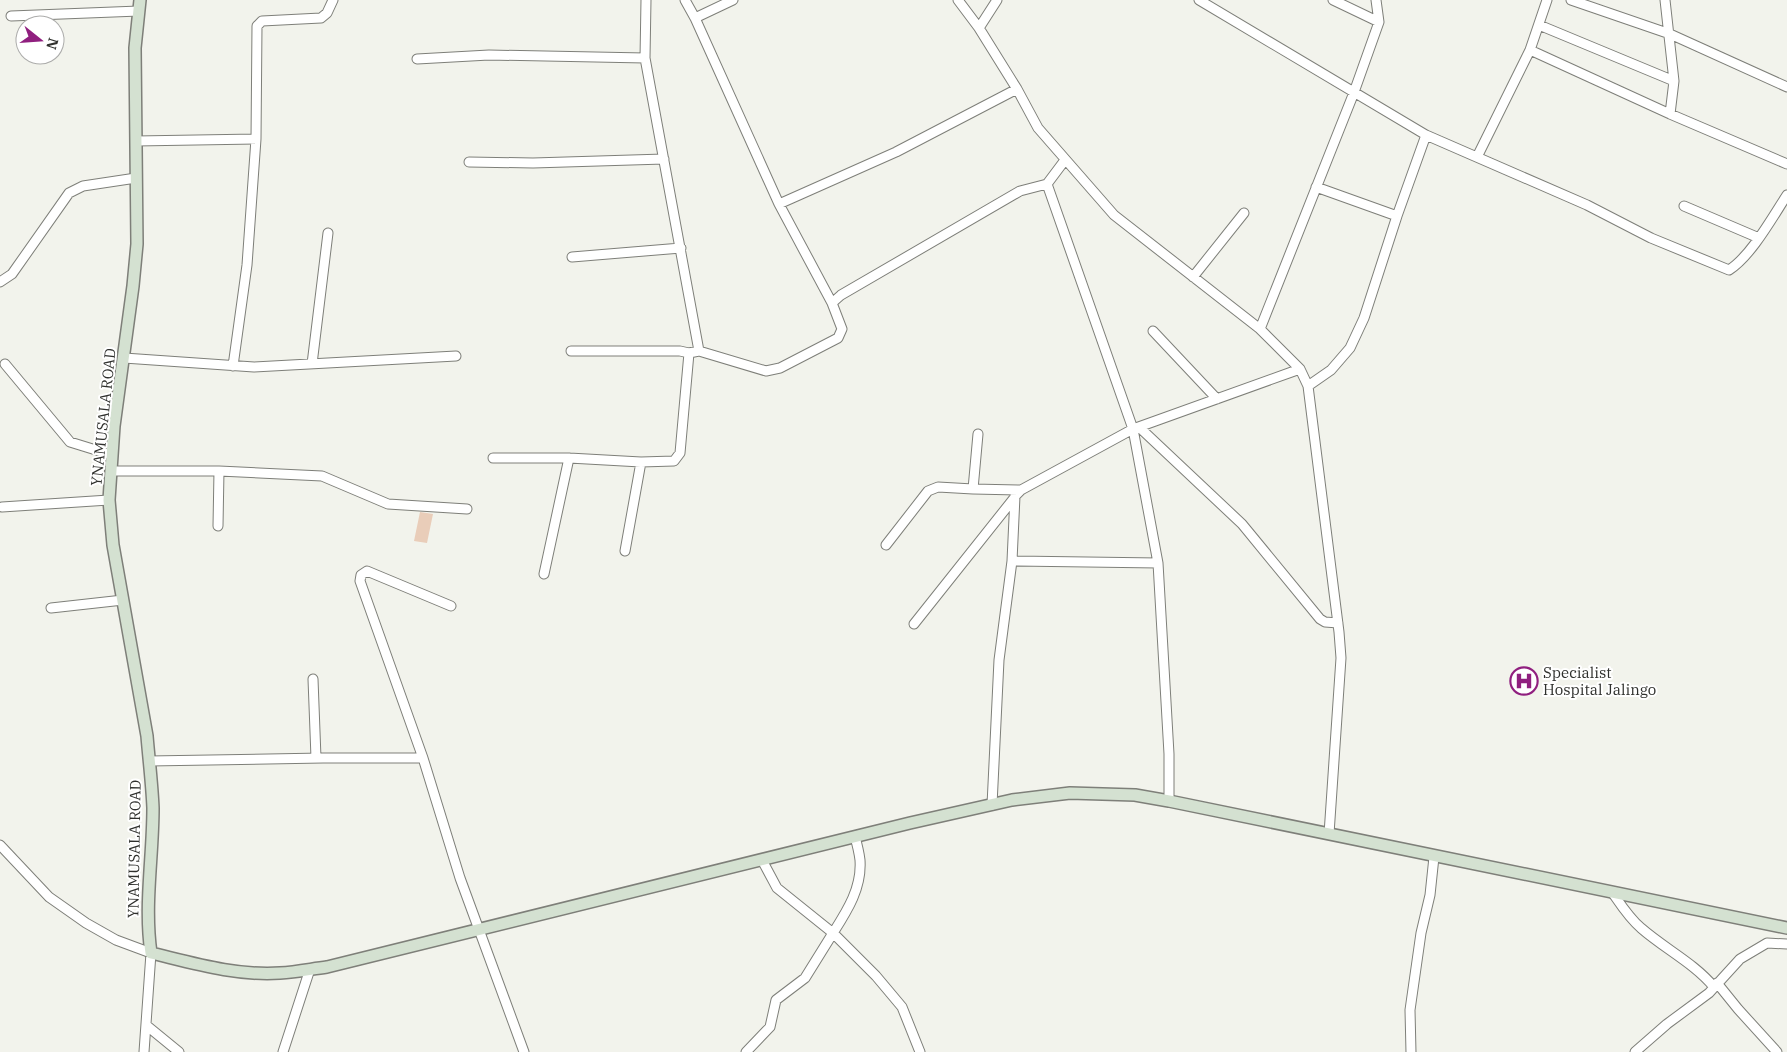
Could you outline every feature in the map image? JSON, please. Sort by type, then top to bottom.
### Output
[{"type":"main road","name":"YNAMUSALA ROAD","points":[[139,5],[135,48],[137,244],[114,426],[109,500],[113,545],[149,761],[153,808],[148,922],[151,953]]},
{"type":"main road","points":[[151,953],[228,970],[280,973],[336,965],[855,837],[992,805],[1045,795],[1070,793],[1135,795],[1169,801],[1434,857],[1787,928]]},
{"type":"street","points":[[234,366],[247,266],[256,139],[257,26],[262,21],[321,18],[327,14],[333,0]]},
{"type":"street","points":[[646,0],[645,58],[699,351]]},
{"type":"street","points":[[571,351],[680,351],[689,353],[699,351],[766,370],[780,368],[838,338],[842,329],[832,303],[778,204],[695,18],[685,0]]},
{"type":"street","points":[[695,18],[733,0]]},
{"type":"street","points":[[958,0],[979,28],[1017,89],[1038,128],[1114,215],[1260,329],[1300,369],[1308,386],[1341,658],[1329,834]]},
{"type":"street","points":[[979,28],[997,0]]},
{"type":"street","points":[[1199,0],[1426,135],[1587,205],[1651,238],[1728,270],[1734,267],[1759,238],[1787,195]]},
{"type":"street","points":[[1334,0],[1378,22]]},
{"type":"street","points":[[1260,329],[1354,92],[1378,22],[1376,0]]},
{"type":"street","points":[[1477,157],[1530,50],[1547,0]]},
{"type":"street","points":[[1571,0],[1670,34],[1787,87]]},
{"type":"street","points":[[1665,0],[1674,81],[1670,114]]},
{"type":"street","points":[[10,16],[139,5]]},
{"type":"street","points":[[1538,25],[1674,81]]},
{"type":"street","points":[[1530,50],[1670,114],[1787,164]]},
{"type":"street","points":[[417,60],[489,54],[645,58]]},
{"type":"street","points":[[778,204],[896,152],[1017,89]]},
{"type":"street","points":[[1308,386],[1331,370],[1350,348],[1364,318],[1426,135]]},
{"type":"street","points":[[136,141],[256,139]]},
{"type":"street","points":[[470,162],[533,163],[664,159]]},
{"type":"street","points":[[832,303],[841,295],[1020,191],[1047,184],[1065,160]]},
{"type":"street","points":[[0,282],[12,274],[69,193],[82,186],[136,178]]},
{"type":"street","points":[[1047,184],[1136,428],[1158,563],[1169,754],[1169,801]]},
{"type":"street","points":[[1316,187],[1397,216]]},
{"type":"street","points":[[1684,206],[1759,238]]},
{"type":"street","points":[[1193,277],[1244,213]]},
{"type":"street","points":[[312,364],[328,233]]},
{"type":"street","points":[[572,258],[681,248]]},
{"type":"street","points":[[1153,331],[1217,399]]},
{"type":"street","points":[[493,458],[569,458],[641,462],[674,461],[680,453],[689,353]]},
{"type":"street","points":[[124,358],[254,367],[456,356]]},
{"type":"street","points":[[5,364],[70,442],[112,455]]},
{"type":"street","points":[[914,624],[1018,493],[1136,428],[1300,369]]},
{"type":"street","points":[[1136,428],[1242,524],[1320,619],[1325,622],[1338,623]]},
{"type":"street","points":[[973,490],[978,434]]},
{"type":"street","points":[[544,574],[569,458]]},
{"type":"street","points":[[625,551],[641,462]]},
{"type":"street","points":[[111,471],[220,471],[322,476],[388,504],[467,510]]},
{"type":"street","points":[[218,526],[220,471]]},
{"type":"street","points":[[886,546],[928,491],[938,487],[1018,493]]},
{"type":"street","points":[[992,805],[999,660],[1012,561],[1018,493]]},
{"type":"street","points":[[2,508],[109,500]]},
{"type":"street","points":[[1012,561],[1158,563]]},
{"type":"street","points":[[451,606],[366,571],[360,581],[423,758],[460,878],[524,1052]]},
{"type":"street","points":[[51,608],[123,600]]},
{"type":"street","points":[[313,679],[316,758]]},
{"type":"street","points":[[149,761],[423,758]]},
{"type":"street","points":[[746,1052],[770,1027],[776,1000],[806,978],[847,912],[856,892],[860,861],[855,837]]},
{"type":"street","points":[[0,845],[49,897],[86,923],[116,940],[151,953],[144,1052]]},
{"type":"street","points":[[1411,1052],[1410,1010],[1421,933],[1430,896],[1434,857]]},
{"type":"street","points":[[762,860],[777,888],[833,934],[876,976],[902,1007],[920,1052]]},
{"type":"street","points":[[1612,892],[1627,914],[1642,929],[1716,985],[1777,1052]]},
{"type":"street","points":[[1635,1052],[1716,985],[1740,959],[1768,943],[1787,944]]},
{"type":"street","points":[[283,1052],[310,969]]},
{"type":"street","points":[[146,1025],[179,1052]]},
{"type":"shaded area","points":[[420,512],[433,514],[427,543],[414,541]]},
{"type":"place","name":"Specialist Hospital Jalingo","points":[[1524,681]]}]
